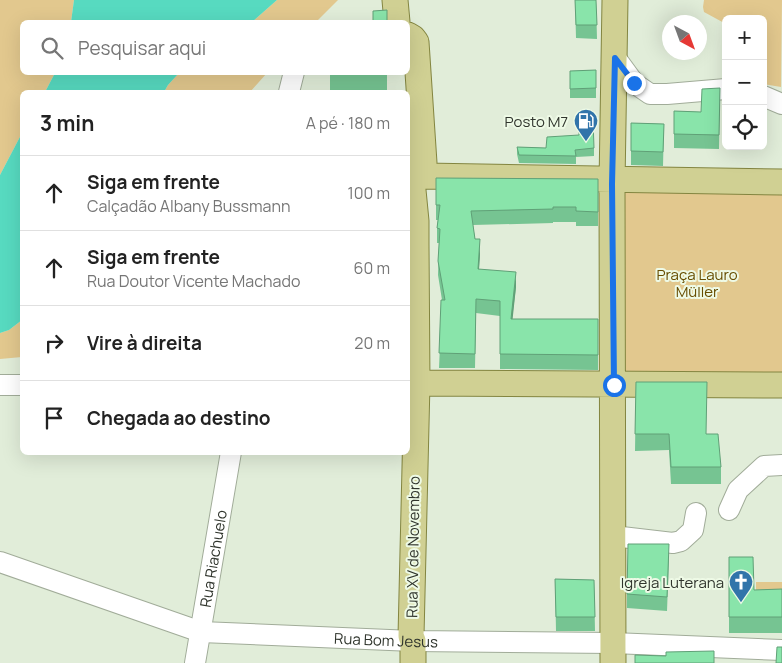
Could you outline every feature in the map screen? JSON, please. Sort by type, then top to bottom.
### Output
[{"type":"main road","points":[[613,653],[614,385],[612,180],[615,58],[614,0]]},
{"type":"main road","name":"Rua XV de Novembro","points":[[410,36],[416,42],[412,383],[411,636],[413,652]]},
{"type":"main road","points":[[402,75],[404,90]]},
{"type":"main road","name":"Rua XV de Novembro","points":[[410,151],[414,176]]},
{"type":"main road","points":[[414,176],[782,182]]},
{"type":"main road","points":[[412,383],[782,386]]},
{"type":"street","points":[[615,58],[634,83],[650,94],[722,89]]},
{"type":"street","points":[[290,90],[293,75]]},
{"type":"street","points":[[767,98],[782,104]]},
{"type":"street","points":[[0,385],[20,385]]},
{"type":"street","name":"Rua Riachuelo","points":[[195,663],[230,455]]},
{"type":"street","points":[[729,510],[738,490],[764,466],[782,465]]},
{"type":"street","points":[[613,536],[673,543],[681,542],[693,530],[696,512]]},
{"type":"street","name":"Rua Bom Jesus","points":[[0,562],[201,632],[413,652],[613,653],[782,650]]},
{"type":"green space","points":[[0,0],[74,0],[71,20],[20,20],[20,75],[54,75],[46,90],[20,90],[20,137],[0,175]]},
{"type":"green space","points":[[277,0],[338,0],[318,20],[254,20]]},
{"type":"green space","points":[[704,0],[782,0],[781,87],[767,85],[767,15],[722,15],[722,22],[704,12]]},
{"type":"green space","points":[[177,75],[265,75],[252,90],[165,90]]},
{"type":"green space","name":"Praça Lauro Müller","points":[[613,181],[782,184],[782,385],[615,384]]},
{"type":"green space","points":[[20,322],[20,357],[0,359],[0,333],[9,330]]},
{"type":"green space","points":[[756,582],[782,582],[782,602],[756,602]]},
{"type":"water","points":[[74,0],[277,0],[254,20],[71,20]]},
{"type":"water","points":[[54,75],[177,75],[165,90],[46,90]]},
{"type":"water","points":[[20,137],[20,322],[9,330],[0,333],[0,175]]},
{"type":"building","points":[[575,0],[596,0],[597,25],[576,25]]},
{"type":"building","points":[[387,10],[387,20],[373,20],[373,11]]},
{"type":"building","points":[[596,70],[596,88],[570,89],[570,71]]},
{"type":"building","points":[[720,88],[719,135],[674,134],[674,111],[701,112],[702,89]]},
{"type":"building","points":[[593,120],[594,148],[575,150],[576,156],[519,155],[517,147],[546,148],[547,137],[579,135],[579,121]]},
{"type":"building","points":[[631,123],[664,124],[663,152],[631,151]]},
{"type":"building","points":[[436,178],[598,179],[598,212],[576,211],[576,207],[471,211],[475,239],[480,239],[478,269],[516,272],[511,319],[598,319],[598,355],[500,354],[500,301],[476,299],[475,354],[439,353],[441,300],[445,300],[438,261],[440,229],[437,228],[440,205],[436,205]]},
{"type":"building","points":[[636,382],[707,382],[706,434],[718,434],[721,467],[671,467],[669,434],[635,434]]},
{"type":"building","points":[[628,544],[669,544],[667,597],[627,594]]},
{"type":"building","points":[[729,557],[753,557],[754,590],[782,589],[782,617],[729,617]]},
{"type":"building","points":[[555,579],[594,580],[595,617],[556,617]]},
{"type":"building","points":[[777,647],[782,647],[782,663],[776,663]]},
{"type":"building","points":[[714,651],[714,663],[635,663],[635,655],[666,656],[666,652]]},
{"type":"place","name":"Posto M7","points":[[586,142]]},
{"type":"place","name":"Igreja Luterana","points":[[741,603]]},
{"type":"route","points":[[614,385],[612,184],[615,58],[634,83]]}]
